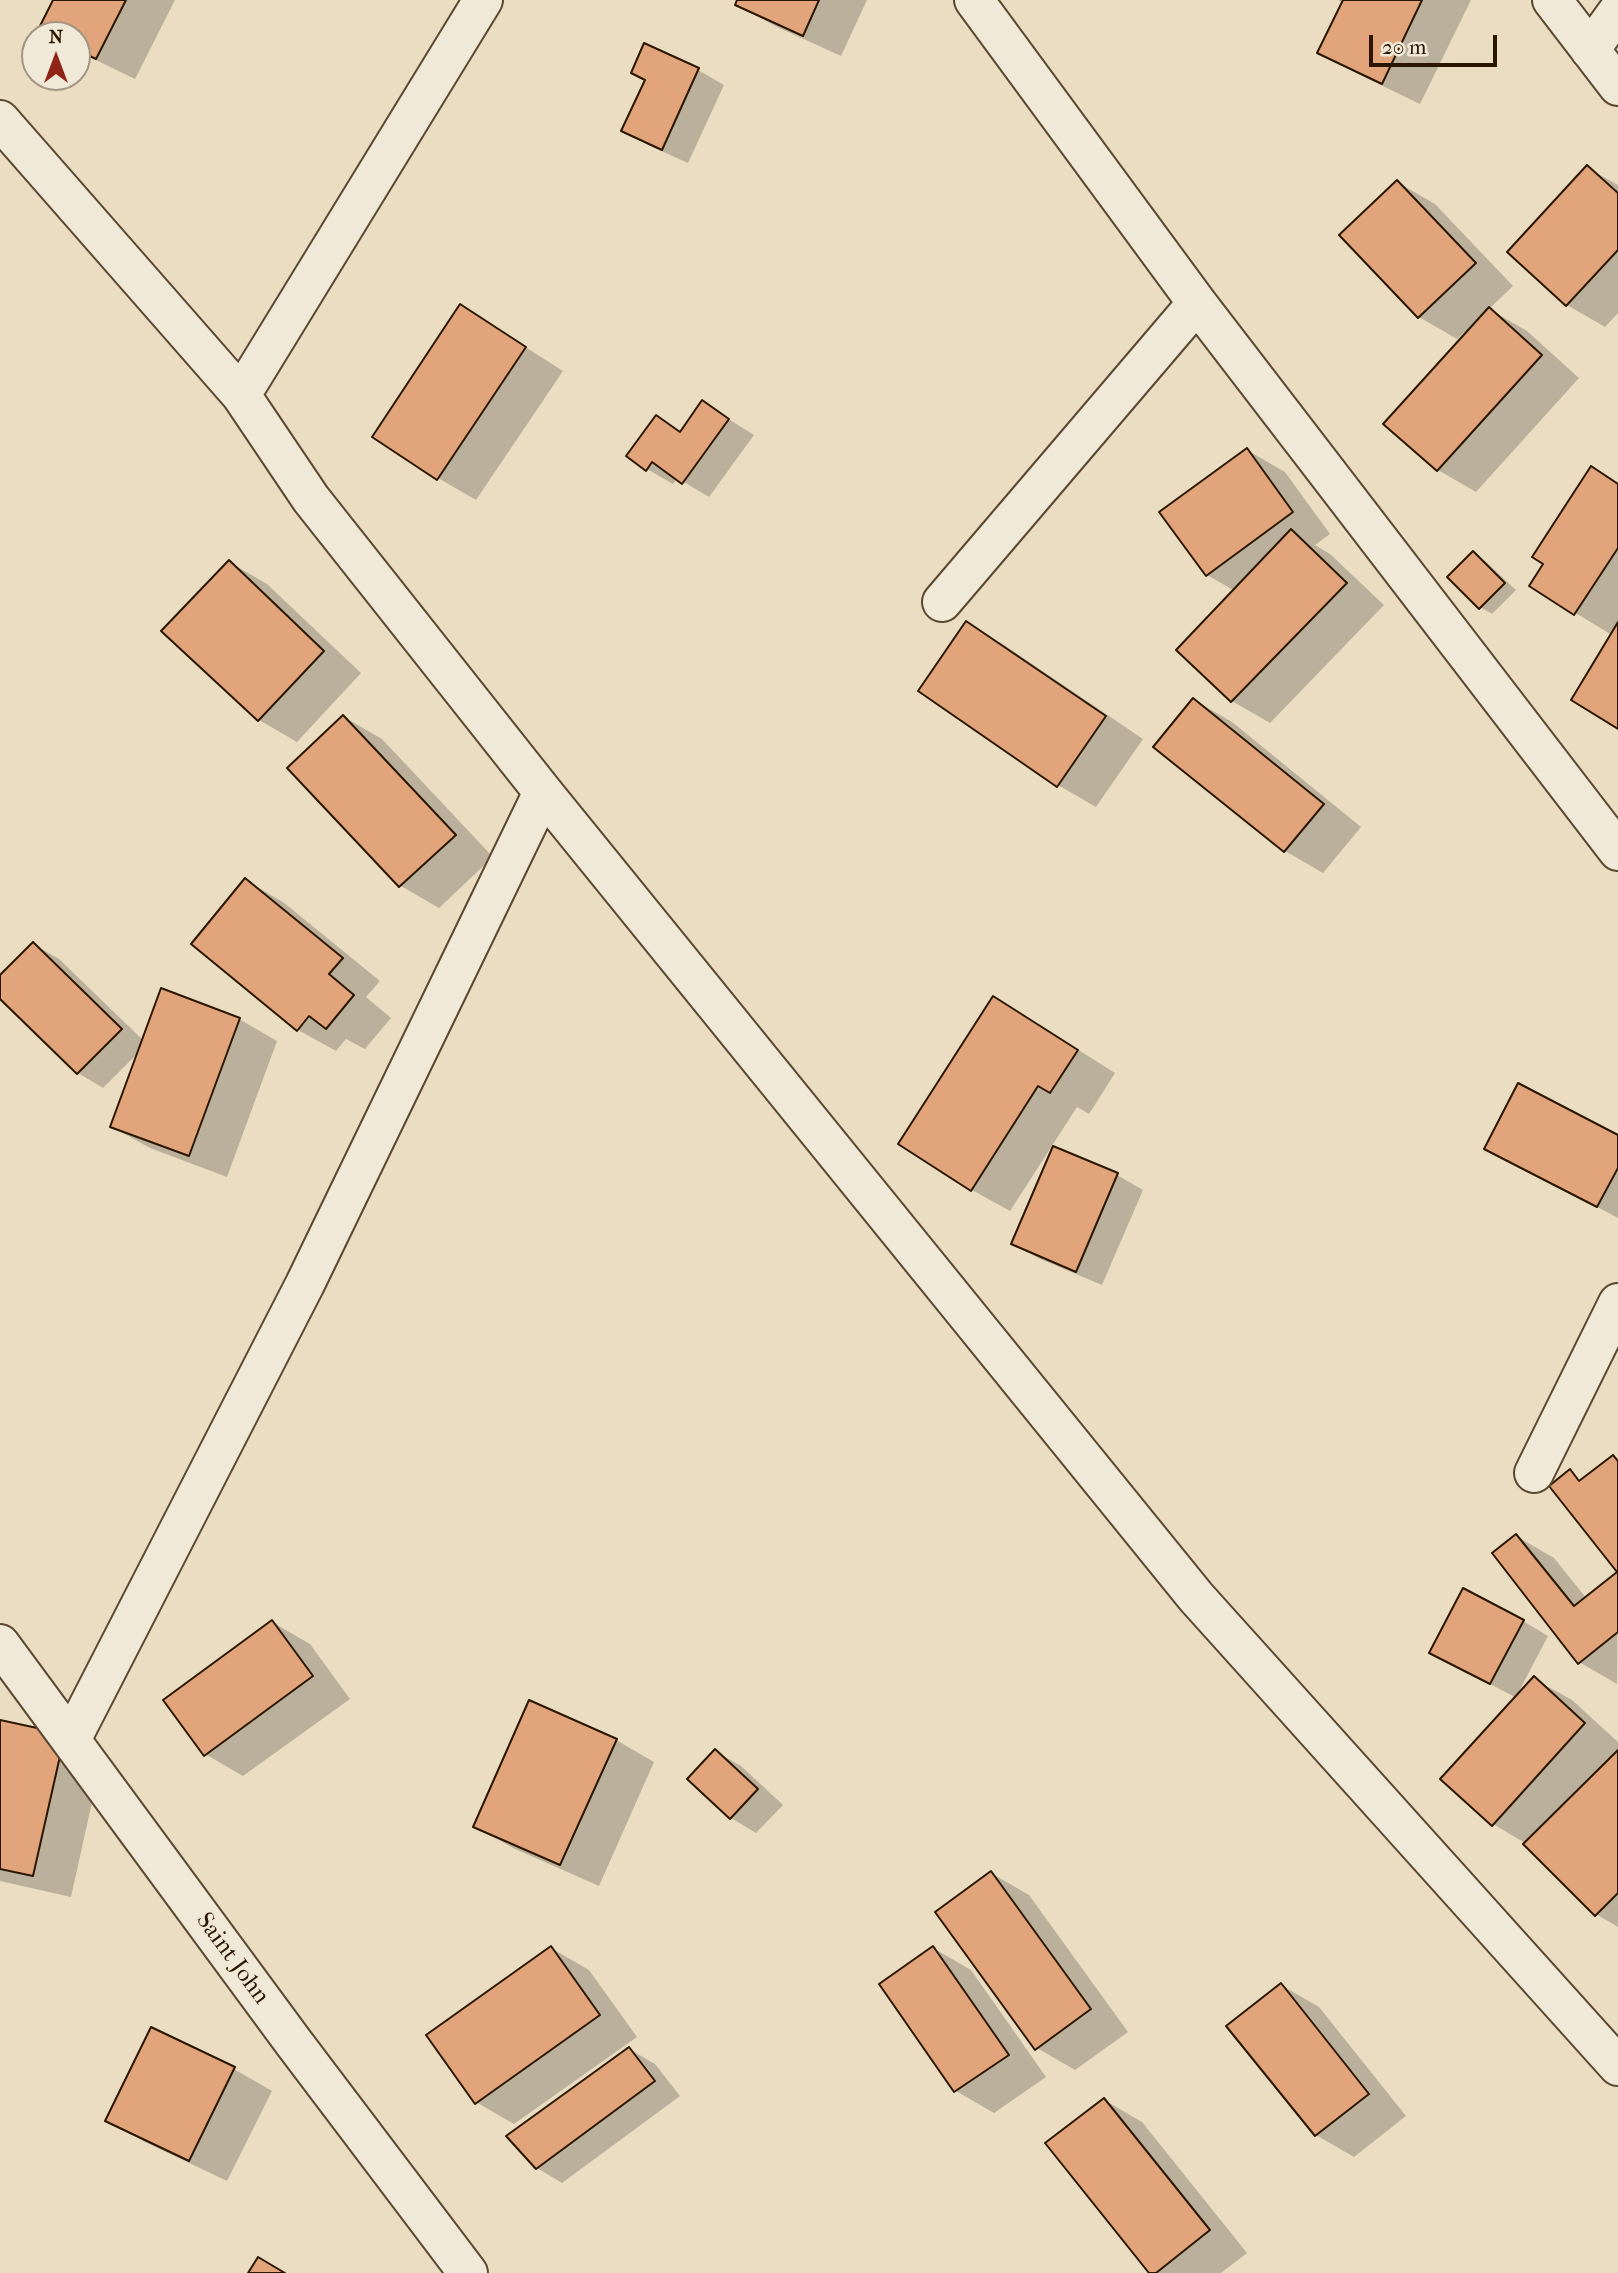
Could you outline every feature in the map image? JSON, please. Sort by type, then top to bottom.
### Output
[{"type":"street","points":[[241,395],[483,0]]},
{"type":"street","points":[[974,0],[1197,303],[1618,851]]},
{"type":"street","points":[[1552,0],[1618,86]]},
{"type":"street","points":[[1590,50],[1618,11]]},
{"type":"street","points":[[0,120],[241,395],[311,499],[543,792],[1196,1597],[1618,2066]]},
{"type":"street","points":[[942,602],[1197,303]]},
{"type":"street","points":[[71,1740],[305,1284],[543,792]]},
{"type":"street","points":[[1534,1473],[1618,1303]]},
{"type":"street","name":"Saint John","points":[[0,1644],[294,2043],[468,2273]]},
{"type":"building","points":[[53,0],[126,0],[96,59],[91,57],[91,21],[42,21]]},
{"type":"building","points":[[737,0],[819,0],[803,36],[735,5]]},
{"type":"building","points":[[1343,0],[1422,0],[1382,84],[1317,53]]},
{"type":"building","points":[[644,43],[699,68],[662,150],[621,131],[645,80],[631,73]]},
{"type":"building","points":[[1587,165],[1618,193],[1618,250],[1566,306],[1507,252]]},
{"type":"building","points":[[1397,180],[1476,263],[1418,318],[1339,235]]},
{"type":"building","points":[[460,304],[526,347],[437,480],[372,437]]},
{"type":"building","points":[[1489,307],[1542,355],[1437,471],[1383,424]]},
{"type":"building","points":[[702,400],[729,419],[682,484],[652,462],[646,471],[626,456],[656,415],[680,432]]},
{"type":"building","points":[[1247,448],[1293,512],[1206,576],[1159,512]]},
{"type":"building","points":[[1591,466],[1618,484],[1618,548],[1574,615],[1529,586],[1543,564],[1532,557]]},
{"type":"building","points":[[1291,529],[1347,583],[1231,702],[1176,650]]},
{"type":"building","points":[[1473,551],[1505,583],[1479,609],[1447,577]]},
{"type":"building","points":[[229,560],[324,651],[258,721],[161,631]]},
{"type":"building","points":[[966,621],[1106,716],[1057,787],[918,691]]},
{"type":"building","points":[[1618,622],[1618,729],[1571,700]]},
{"type":"building","points":[[1193,698],[1324,804],[1284,852],[1153,747]]},
{"type":"building","points":[[343,715],[456,835],[399,887],[287,768]]},
{"type":"building","points":[[245,878],[343,958],[329,974],[354,995],[326,1029],[309,1016],[297,1031],[191,944]]},
{"type":"building","points":[[33,942],[122,1029],[77,1074],[0,999],[0,975]]},
{"type":"building","points":[[161,988],[240,1018],[189,1156],[110,1127]]},
{"type":"building","points":[[993,996],[1078,1050],[1050,1093],[1038,1086],[971,1191],[898,1144]]},
{"type":"building","points":[[1518,1083],[1618,1135],[1618,1168],[1597,1207],[1484,1149]]},
{"type":"building","points":[[1053,1146],[1118,1173],[1076,1272],[1011,1244]]},
{"type":"building","points":[[1613,1455],[1618,1461],[1618,1632],[1578,1664],[1492,1553],[1516,1534],[1574,1606],[1617,1572],[1549,1486],[1570,1469],[1579,1481]]},
{"type":"building","points":[[1463,1588],[1524,1620],[1490,1684],[1429,1653]]},
{"type":"building","points":[[272,1620],[313,1676],[204,1756],[163,1700]]},
{"type":"building","points":[[1534,1676],[1585,1723],[1492,1826],[1440,1779]]},
{"type":"building","points":[[529,1700],[617,1739],[560,1865],[473,1827]]},
{"type":"building","points":[[0,1720],[65,1734],[33,1876],[0,1869]]},
{"type":"building","points":[[715,1749],[758,1789],[730,1819],[687,1779]]},
{"type":"building","points":[[1618,1750],[1618,1893],[1595,1916],[1523,1844]]},
{"type":"building","points":[[991,1871],[1091,2009],[1035,2050],[935,1912]]},
{"type":"building","points":[[551,1946],[600,2015],[475,2104],[426,2035]]},
{"type":"building","points":[[933,1946],[1009,2055],[954,2092],[879,1984]]},
{"type":"building","points":[[1281,1983],[1369,2094],[1315,2136],[1226,2026]]},
{"type":"building","points":[[151,2027],[235,2067],[189,2161],[105,2121]]},
{"type":"building","points":[[629,2047],[655,2081],[536,2169],[506,2136]]},
{"type":"building","points":[[1104,2098],[1210,2230],[1156,2273],[1149,2273],[1045,2143]]},
{"type":"building","points":[[258,2257],[285,2273],[248,2273]]}]
